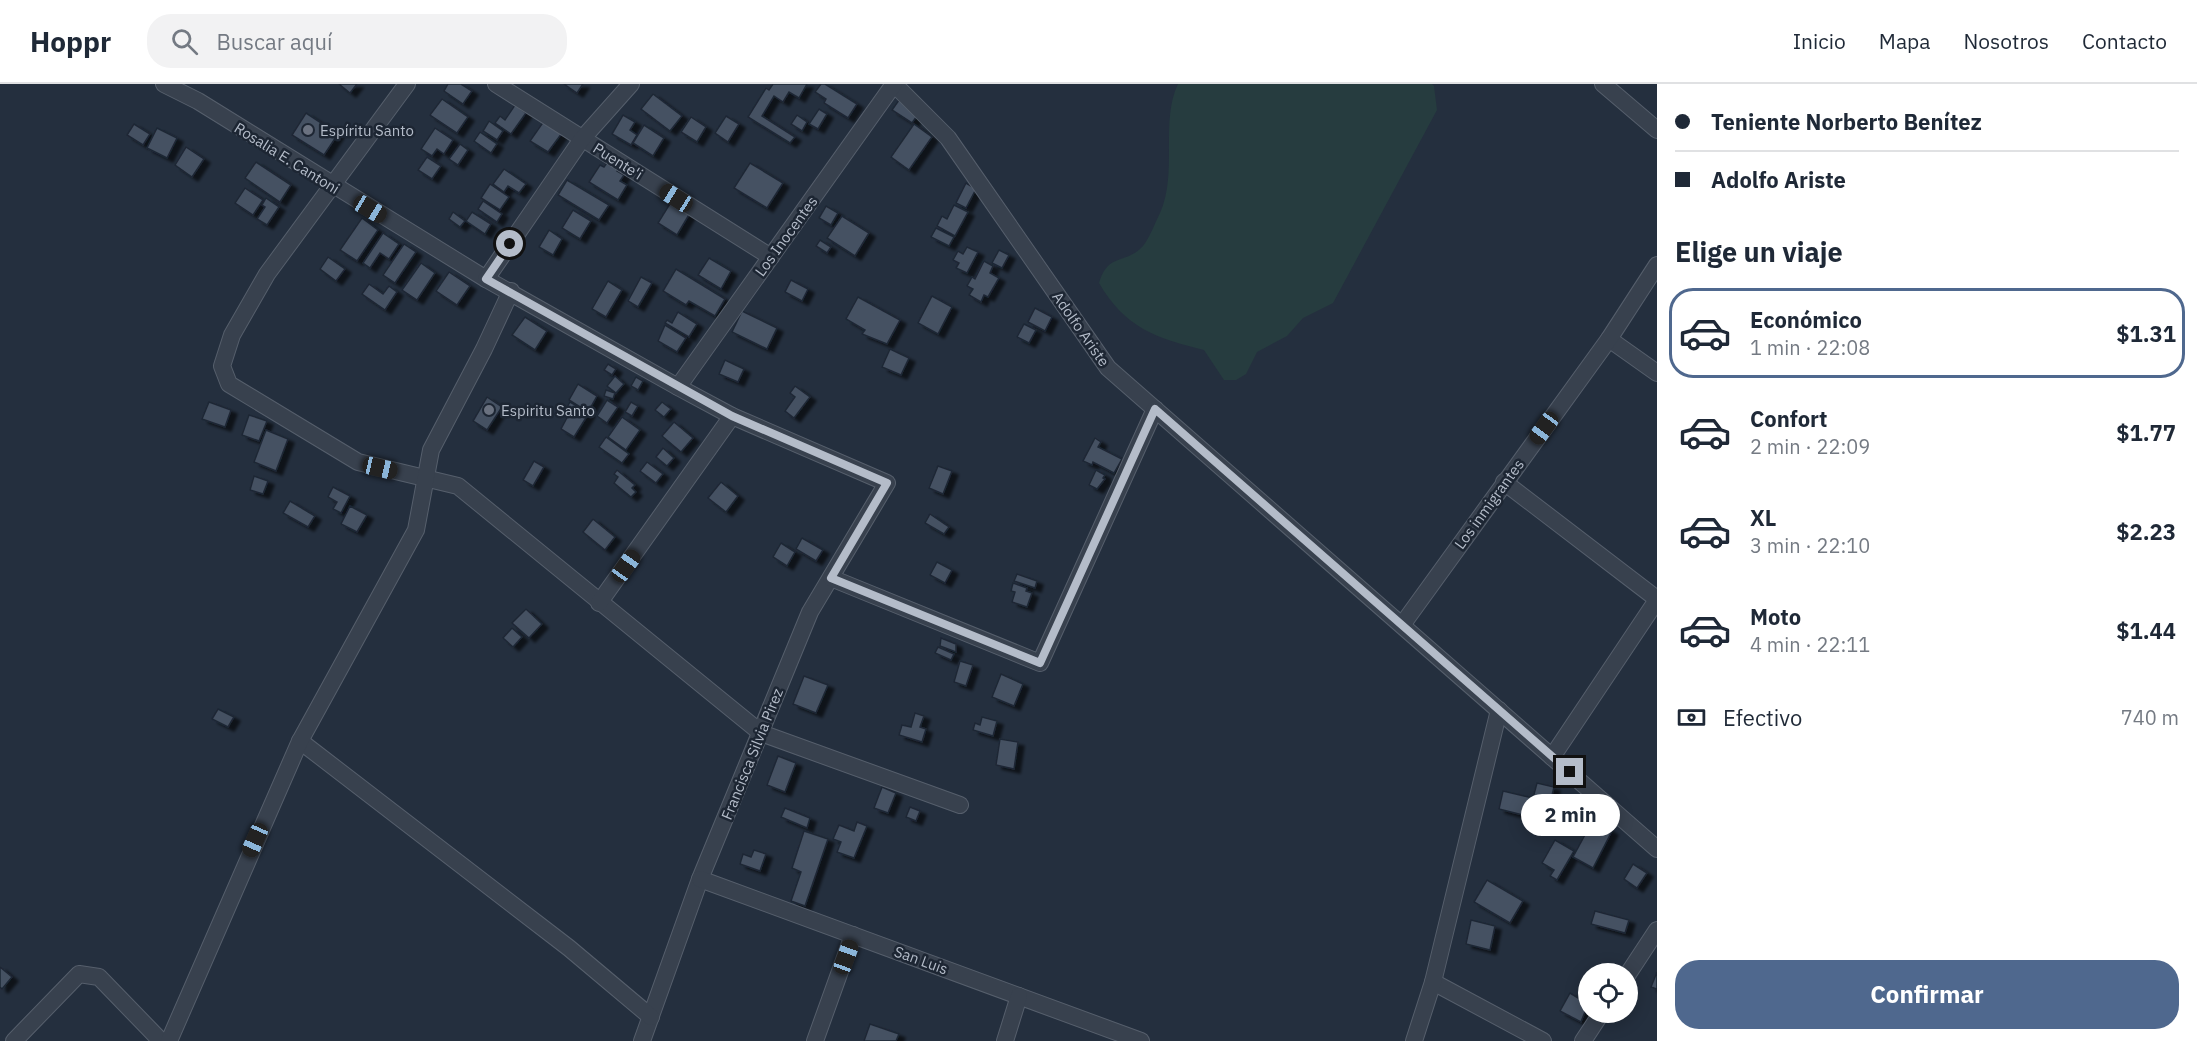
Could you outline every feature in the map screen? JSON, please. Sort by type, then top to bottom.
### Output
[{"type":"street","name":"Rosalia E. Cantoni","points":[[164,84],[198,101],[332,186],[486,279],[678,387],[732,416],[887,483]]},
{"type":"street","points":[[407,84],[267,273],[232,336],[222,366],[229,384],[358,462],[458,486],[761,733],[960,805]]},
{"type":"street","name":"Puente'i","points":[[496,84],[771,257]]},
{"type":"street","points":[[486,279],[582,139],[632,84]]},
{"type":"street","name":"Los Inocentes","points":[[678,387],[894,84]]},
{"type":"street","name":"Adolfo Ariste","points":[[894,84],[948,138],[1108,368],[1657,849]]},
{"type":"street","points":[[1603,84],[1657,130]]},
{"type":"street","name":"Los inmigrantes","points":[[1402,625],[1609,339],[1657,265]]},
{"type":"street","points":[[169,1041],[300,741],[416,530],[430,450],[484,349],[511,291]]},
{"type":"street","points":[[1609,339],[1657,373]]},
{"type":"street","points":[[831,578],[1040,663],[1155,409]]},
{"type":"street","points":[[599,603],[732,416]]},
{"type":"street","points":[[1504,482],[1657,600],[1552,757]]},
{"type":"street","name":"Francisca Silvia Pirez","points":[[646,1040],[651,1017],[700,879],[810,612],[887,483]]},
{"type":"street","points":[[1414,1041],[1432,982],[1499,710]]},
{"type":"street","points":[[300,741],[569,948],[651,1017]]},
{"type":"street","name":"San Luis","points":[[700,879],[1141,1041]]},
{"type":"street","points":[[1635,963],[1657,930]]},
{"type":"street","points":[[815,1041],[853,935]]},
{"type":"street","points":[[14,1041],[79,974],[99,977],[160,1041]]},
{"type":"street","points":[[1432,982],[1543,1041]]},
{"type":"street","points":[[1005,1041],[1019,996]]},
{"type":"street","points":[[1583,1041],[1595,1023]]},
{"type":"green space","points":[[1178,84],[1432,84],[1434,86],[1437,110],[1333,303],[1303,318],[1287,336],[1257,352],[1246,374],[1236,380],[1224,380],[1204,350],[1171,341],[1131,321],[1109,298],[1099,283],[1107,267],[1137,252],[1143,246],[1160,213],[1168,181],[1170,114]]},
{"type":"building","points":[[339,84],[357,84],[350,93]]},
{"type":"building","points":[[448,84],[461,84],[472,91],[463,104],[444,91]]},
{"type":"building","points":[[564,84],[583,84],[577,93]]},
{"type":"building","points":[[773,84],[807,84],[799,98],[789,92],[783,102],[774,96],[762,116],[795,137],[790,143],[748,117],[766,88],[769,90]]},
{"type":"building","points":[[821,84],[825,84],[857,104],[848,118],[824,103],[826,99],[815,92]]},
{"type":"building","points":[[653,94],[682,116],[670,131],[641,109]]},
{"type":"building","points":[[442,99],[468,117],[457,133],[430,115]]},
{"type":"building","points":[[899,100],[919,113],[912,123],[892,110]]},
{"type":"building","points":[[515,105],[526,113],[511,134],[495,123],[500,116],[505,120]]},
{"type":"building","points":[[819,109],[827,114],[818,129],[809,124]]},
{"type":"building","points":[[306,113],[338,134],[324,155],[292,135]]},
{"type":"building","points":[[623,115],[635,122],[630,130],[637,135],[631,145],[612,134]]},
{"type":"building","points":[[797,115],[807,122],[802,131],[791,124]]},
{"type":"building","points":[[726,116],[739,124],[728,142],[715,133]]},
{"type":"building","points":[[691,117],[706,127],[697,142],[681,132]]},
{"type":"building","points":[[489,121],[503,131],[497,140],[483,131]]},
{"type":"building","points":[[544,121],[562,133],[548,152],[530,141]]},
{"type":"building","points":[[134,124],[150,134],[143,145],[127,135]]},
{"type":"building","points":[[914,124],[932,137],[909,170],[891,157]]},
{"type":"building","points":[[644,125],[664,138],[653,156],[633,143]]},
{"type":"building","points":[[157,128],[177,138],[167,158],[147,148]]},
{"type":"building","points":[[435,128],[453,140],[444,154],[437,149],[432,156],[421,149]]},
{"type":"building","points":[[480,132],[497,144],[491,153],[474,141]]},
{"type":"building","points":[[460,144],[468,150],[458,165],[449,159]]},
{"type":"building","points":[[186,147],[204,159],[192,177],[175,165]]},
{"type":"building","points":[[427,157],[441,166],[432,179],[418,170]]},
{"type":"building","points":[[609,160],[620,167],[617,171],[624,175],[620,181],[627,185],[618,200],[589,182],[600,165],[604,167]]},
{"type":"building","points":[[256,162],[291,185],[280,202],[245,178]]},
{"type":"building","points":[[750,163],[783,183],[767,208],[734,188]]},
{"type":"building","points":[[504,169],[526,184],[519,193],[508,186],[504,192],[493,184]]},
{"type":"building","points":[[567,180],[609,205],[599,220],[558,195]]},
{"type":"building","points":[[966,183],[976,189],[966,208],[956,203]]},
{"type":"building","points":[[490,184],[509,197],[500,210],[481,198]]},
{"type":"building","points":[[245,188],[263,200],[253,215],[235,203]]},
{"type":"building","points":[[266,198],[279,207],[267,225],[257,219],[265,207],[262,205]]},
{"type":"building","points":[[483,201],[502,214],[497,222],[478,209]]},
{"type":"building","points":[[671,202],[690,213],[677,235],[658,223]]},
{"type":"building","points":[[954,205],[968,212],[955,236],[937,226],[942,216],[947,219]]},
{"type":"building","points":[[826,206],[838,213],[831,225],[819,218]]},
{"type":"building","points":[[573,210],[591,221],[580,239],[562,228]]},
{"type":"building","points":[[453,212],[465,221],[460,227],[449,219]]},
{"type":"building","points":[[472,212],[491,224],[485,234],[466,221]]},
{"type":"building","points":[[842,216],[869,233],[855,256],[827,238]]},
{"type":"building","points":[[362,218],[378,230],[357,261],[340,250]]},
{"type":"building","points":[[936,228],[954,237],[949,246],[931,237]]},
{"type":"building","points":[[549,230],[562,239],[553,255],[539,247]]},
{"type":"building","points":[[383,233],[399,244],[389,259],[380,253],[370,268],[363,263]]},
{"type":"building","points":[[820,240],[831,247],[827,253],[816,246]]},
{"type":"building","points":[[404,244],[416,252],[395,283],[383,275]]},
{"type":"building","points":[[967,247],[978,252],[967,273],[956,268],[959,263],[953,260],[958,251],[963,254]]},
{"type":"building","points":[[999,250],[1009,255],[1002,268],[992,263]]},
{"type":"building","points":[[328,257],[345,269],[336,281],[320,269]]},
{"type":"building","points":[[709,258],[731,271],[721,289],[698,275]]},
{"type":"building","points":[[984,261],[993,266],[990,273],[999,278],[988,297],[984,295],[981,302],[969,295],[973,289],[967,286],[972,277],[975,279]]},
{"type":"building","points":[[421,263],[435,273],[417,300],[402,290]]},
{"type":"building","points":[[676,269],[725,299],[715,316],[689,301],[686,305],[663,291]]},
{"type":"building","points":[[449,272],[470,286],[457,305],[436,291]]},
{"type":"building","points":[[641,277],[652,283],[638,307],[628,301]]},
{"type":"building","points":[[791,280],[808,289],[802,301],[785,292]]},
{"type":"building","points":[[608,281],[622,290],[606,317],[592,309]]},
{"type":"building","points":[[369,284],[383,294],[389,286],[397,292],[385,310],[362,294]]},
{"type":"building","points":[[932,296],[952,307],[938,334],[918,323]]},
{"type":"building","points":[[858,297],[900,320],[887,344],[862,334],[865,330],[846,319]]},
{"type":"building","points":[[1035,308],[1052,317],[1045,331],[1028,322]]},
{"type":"building","points":[[742,311],[777,328],[767,349],[732,332]]},
{"type":"building","points":[[678,312],[697,324],[689,337],[665,323],[667,320],[672,323]]},
{"type":"building","points":[[525,317],[547,331],[535,350],[512,335]]},
{"type":"building","points":[[1024,324],[1036,330],[1029,343],[1017,337]]},
{"type":"building","points":[[665,325],[686,338],[677,352],[658,341]]},
{"type":"building","points":[[890,349],[909,358],[901,375],[882,367]]},
{"type":"building","points":[[725,360],[744,369],[738,382],[719,374]]},
{"type":"building","points":[[608,364],[616,369],[612,375],[604,370]]},
{"type":"building","points":[[615,376],[624,384],[616,393],[607,386]]},
{"type":"building","points":[[636,377],[643,381],[638,390],[631,386]]},
{"type":"building","points":[[578,384],[597,396],[588,412],[569,400]]},
{"type":"building","points":[[795,386],[810,397],[794,418],[785,411],[795,397],[790,393]]},
{"type":"building","points":[[606,390],[615,393],[613,399],[604,396]]},
{"type":"building","name":"Espiritu Santo","points":[[487,397],[502,407],[487,430],[473,421]]},
{"type":"building","points":[[607,400],[618,407],[607,423],[597,416]]},
{"type":"building","points":[[209,402],[231,410],[225,427],[202,419]]},
{"type":"building","points":[[570,402],[589,413],[574,437],[561,429],[570,412],[566,409]]},
{"type":"building","points":[[631,402],[638,406],[632,416],[625,412]]},
{"type":"building","points":[[662,402],[671,409],[664,417],[655,410]]},
{"type":"building","points":[[249,415],[267,421],[259,441],[242,435]]},
{"type":"building","points":[[622,417],[640,430],[626,450],[608,437]]},
{"type":"building","points":[[674,422],[693,438],[681,452],[662,436]]},
{"type":"building","points":[[266,430],[288,439],[276,471],[254,462]]},
{"type":"building","points":[[606,437],[629,454],[622,463],[599,447]]},
{"type":"building","points":[[1095,438],[1101,442],[1098,447],[1122,459],[1114,473],[1093,462],[1092,465],[1083,461]]},
{"type":"building","points":[[663,448],[674,458],[667,466],[656,457]]},
{"type":"building","points":[[534,461],[544,467],[533,486],[523,480]]},
{"type":"building","points":[[647,462],[663,474],[656,483],[640,471]]},
{"type":"building","points":[[938,466],[952,471],[943,494],[929,488]]},
{"type":"building","points":[[617,470],[635,485],[632,488],[636,492],[631,497],[614,483],[618,477],[614,474]]},
{"type":"building","points":[[1096,470],[1105,475],[1103,478],[1105,479],[1097,489],[1089,485]]},
{"type":"building","points":[[254,476],[268,481],[263,494],[250,490]]},
{"type":"building","points":[[721,482],[738,496],[726,512],[708,498]]},
{"type":"building","points":[[333,487],[350,496],[341,513],[333,509],[337,502],[328,497]]},
{"type":"building","points":[[290,501],[315,516],[308,527],[283,513]]},
{"type":"building","points":[[350,506],[367,515],[357,532],[341,524]]},
{"type":"building","points":[[930,514],[949,527],[944,534],[925,523]]},
{"type":"building","points":[[593,519],[615,537],[605,550],[583,532]]},
{"type":"building","points":[[802,538],[823,550],[816,561],[796,549]]},
{"type":"building","points":[[781,543],[795,552],[787,566],[773,557]]},
{"type":"building","points":[[937,562],[952,570],[945,583],[930,575]]},
{"type":"building","points":[[1017,574],[1037,581],[1035,588],[1014,581]]},
{"type":"building","points":[[1013,583],[1027,588],[1026,591],[1032,593],[1027,607],[1012,602],[1015,592],[1011,591]]},
{"type":"building","points":[[526,609],[542,624],[529,638],[512,623]]},
{"type":"building","points":[[512,628],[522,637],[513,647],[503,638]]},
{"type":"building","points":[[941,638],[956,644],[956,652],[940,646]]},
{"type":"building","points":[[938,647],[954,654],[951,660],[935,653]]},
{"type":"building","points":[[960,661],[973,665],[966,686],[954,682]]},
{"type":"building","points":[[1001,674],[1023,684],[1014,706],[992,697]]},
{"type":"building","points":[[804,676],[828,685],[816,713],[793,704]]},
{"type":"building","points":[[218,709],[234,717],[228,727],[212,719]]},
{"type":"building","points":[[915,713],[924,716],[920,727],[926,729],[922,742],[899,735],[902,725],[911,727]]},
{"type":"building","points":[[982,717],[997,721],[993,736],[973,730],[975,723],[980,725]]},
{"type":"building","points":[[1000,739],[1018,742],[1014,769],[996,765]]},
{"type":"building","points":[[778,756],[796,763],[785,792],[767,785]]},
{"type":"building","points":[[1537,783],[1554,787],[1546,821],[1499,809],[1503,791],[1533,798]]},
{"type":"building","points":[[882,787],[896,793],[888,813],[874,808]]},
{"type":"building","points":[[910,807],[920,811],[916,821],[906,817]]},
{"type":"building","points":[[785,808],[810,818],[807,828],[781,817]]},
{"type":"building","points":[[1593,820],[1612,831],[1593,868],[1573,857]]},
{"type":"building","points":[[857,822],[867,826],[854,858],[837,852],[841,842],[833,839],[839,825],[854,831]]},
{"type":"building","points":[[804,831],[828,839],[805,906],[791,901],[801,872],[792,868]]},
{"type":"building","points":[[1555,840],[1574,851],[1557,880],[1550,876],[1554,870],[1542,863]]},
{"type":"building","points":[[754,850],[766,854],[760,871],[740,864],[743,854],[751,857]]},
{"type":"building","points":[[1633,864],[1647,873],[1637,888],[1624,879]]},
{"type":"building","points":[[1487,880],[1523,901],[1510,923],[1474,902]]},
{"type":"building","points":[[1595,911],[1629,920],[1625,933],[1591,924]]},
{"type":"building","points":[[1471,920],[1495,926],[1490,950],[1466,944]]},
{"type":"building","points":[[0,967],[12,977],[2,989],[0,987]]},
{"type":"building","points":[[1657,972],[1657,989],[1651,987]]},
{"type":"building","points":[[1570,993],[1578,998],[1578,1020],[1560,1011]]},
{"type":"building","points":[[870,1024],[899,1034],[896,1041],[864,1041]]},
{"type":"place","name":"Espíritu Santo","points":[[308,130]]},
{"type":"place","name":"Espiritu Santo","points":[[489,410]]},
{"type":"route","points":[[510,244],[486,279],[732,416],[887,483],[831,578],[1040,663],[1155,409],[1570,772]]}]
